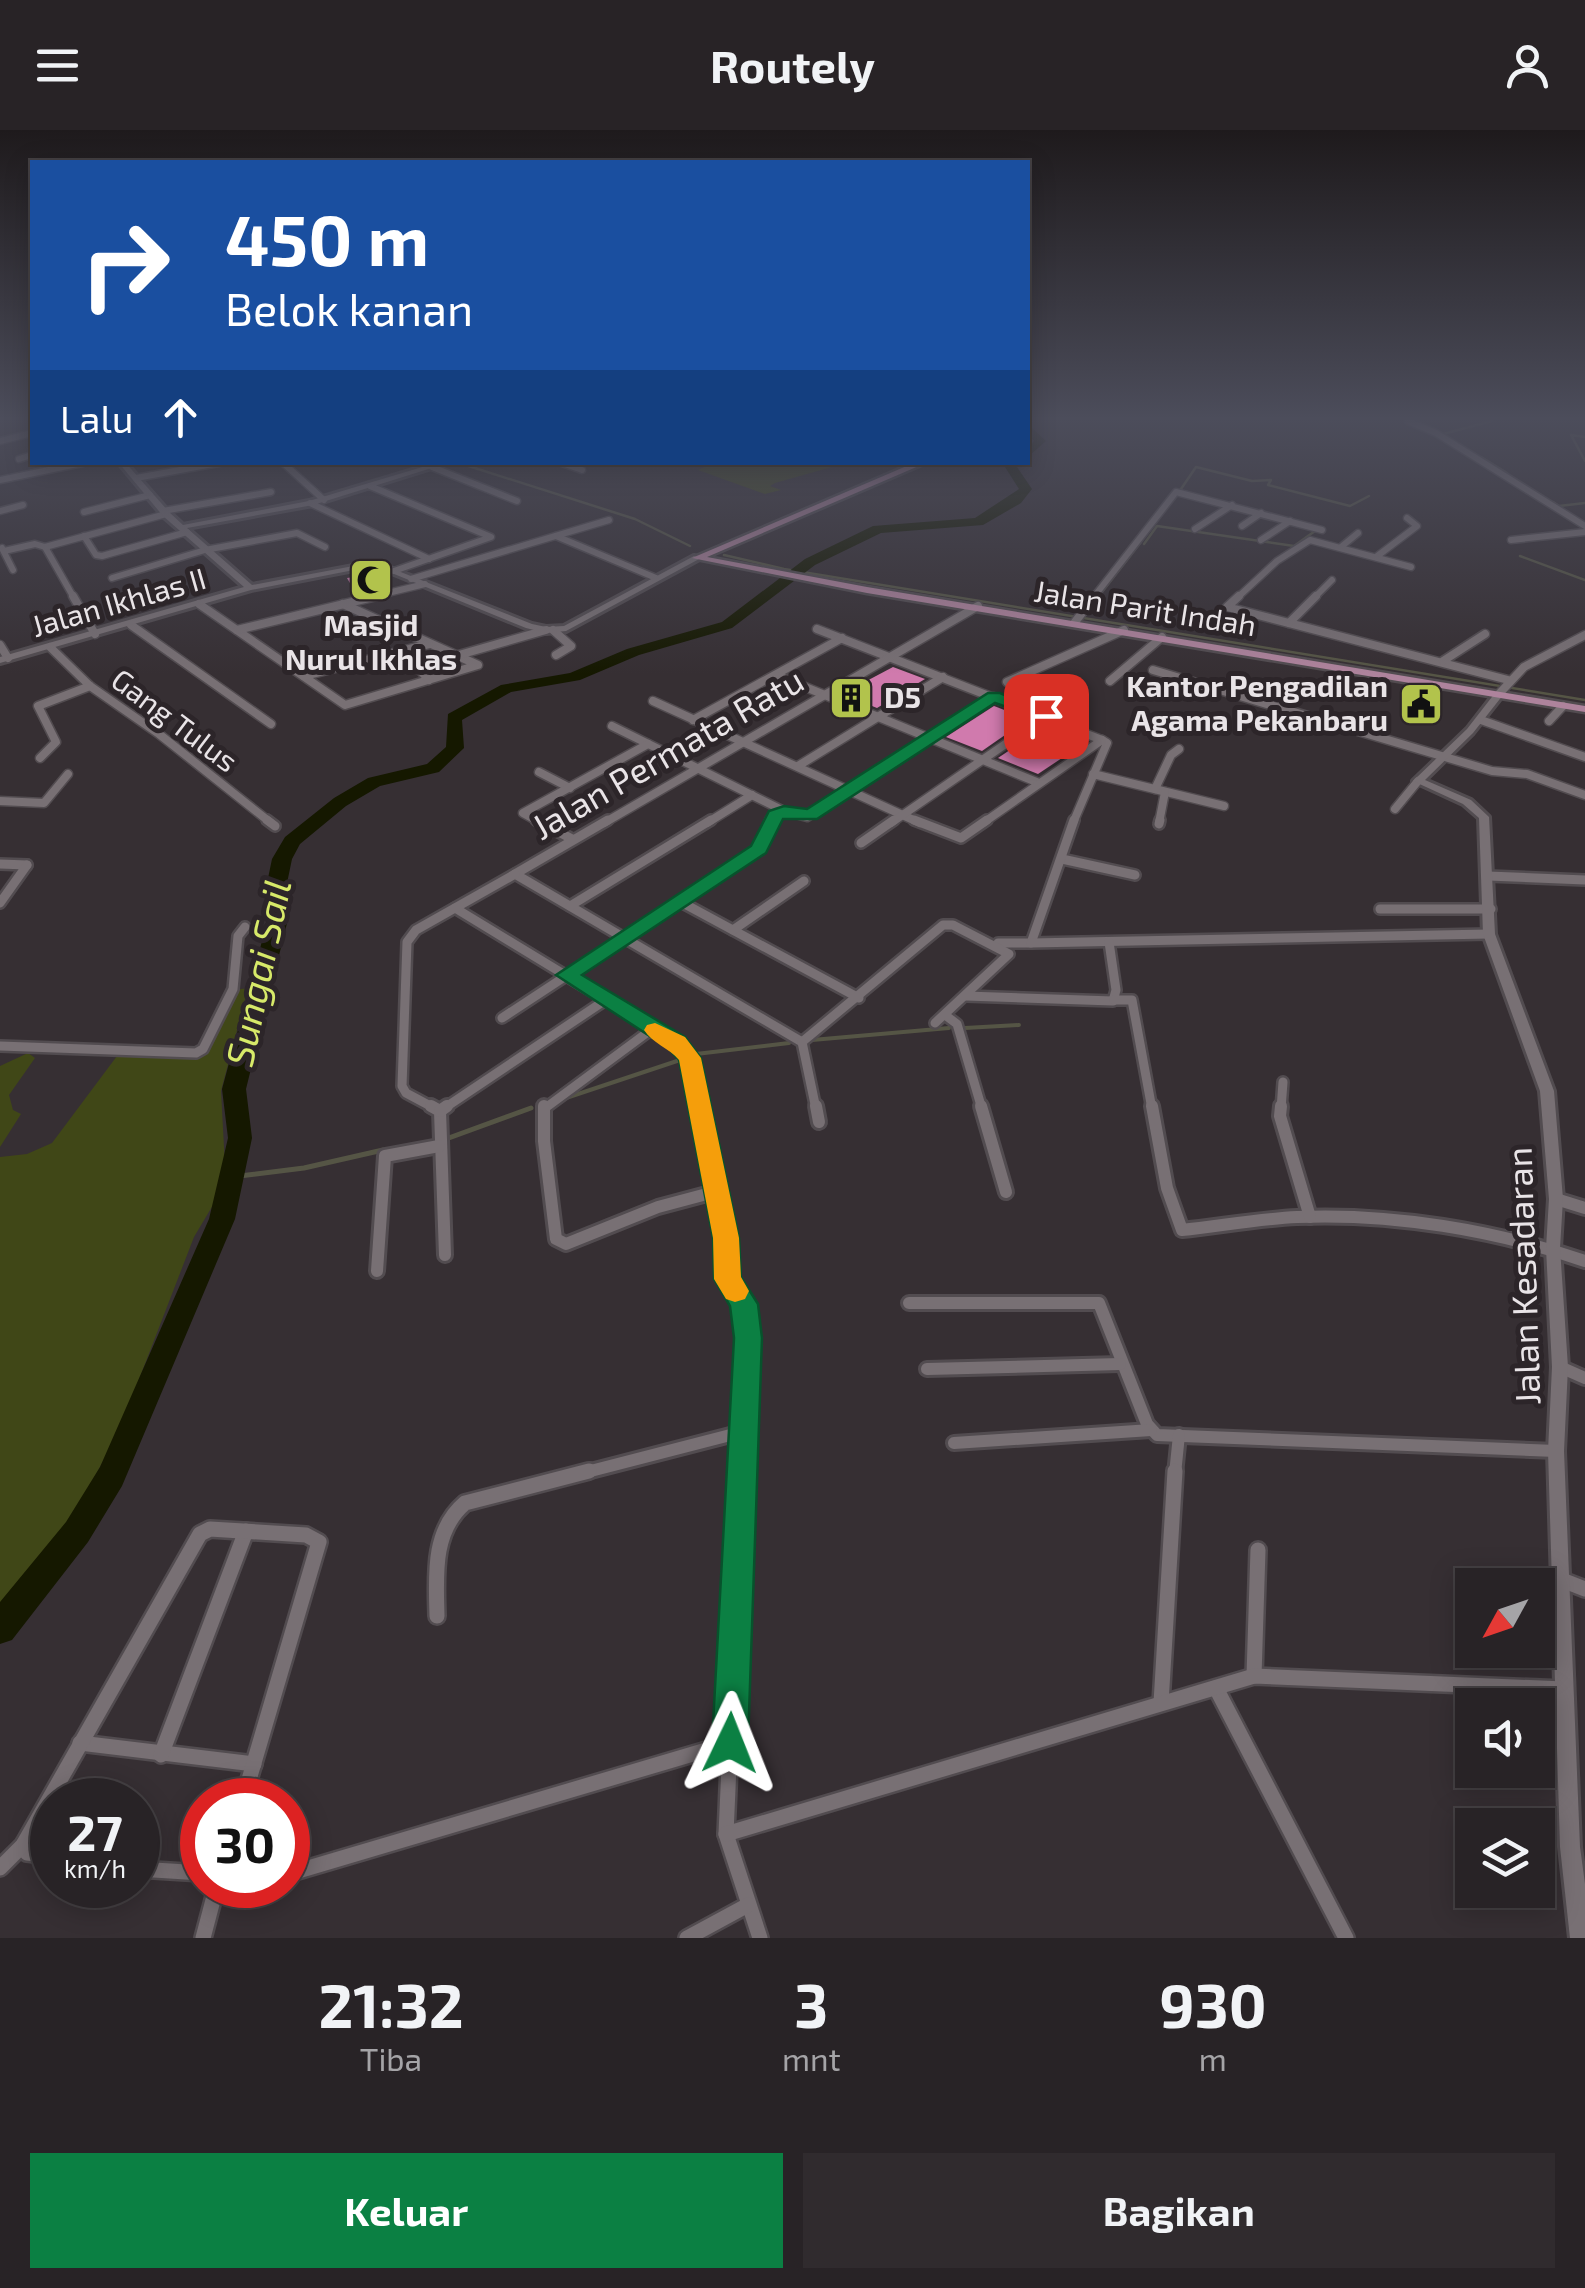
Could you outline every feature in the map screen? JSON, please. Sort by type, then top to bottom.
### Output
[{"type":"main road","points":[[697,558],[822,505]]},
{"type":"main road","name":"Jalan Parit Indah","points":[[697,558],[812,580],[1079,618],[1124,630],[1503,686],[1563,706],[1585,709]]},
{"type":"street","points":[[84,512],[110,505]]},
{"type":"street","points":[[159,505],[250,588]]},
{"type":"street","points":[[13,570],[1,548],[45,546],[200,505]]},
{"type":"street","points":[[84,536],[96,555],[102,556],[184,530],[299,505]]},
{"type":"street","points":[[315,505],[429,559]]},
{"type":"street","points":[[394,572],[492,538],[415,505]]},
{"type":"street","points":[[1079,618],[1166,505]]},
{"type":"street","points":[[1548,505],[1585,529]]},
{"type":"street","points":[[1194,530],[1232,506],[1322,530],[1277,561],[1227,606],[1443,661],[1503,686]]},
{"type":"street","points":[[1242,526],[1261,513]]},
{"type":"street","points":[[1376,557],[1417,526],[1406,518]]},
{"type":"street","points":[[412,578],[609,520]]},
{"type":"street","points":[[1261,540],[1290,521]]},
{"type":"street","points":[[1511,540],[1585,529]]},
{"type":"street","points":[[112,578],[205,550],[297,533],[325,548]]},
{"type":"street","points":[[1341,547],[1358,534]]},
{"type":"street","points":[[554,536],[656,578]]},
{"type":"street","points":[[1310,540],[1411,567]]},
{"type":"street","points":[[45,546],[95,634]]},
{"type":"street","points":[[429,680],[421,667],[566,628],[697,558]]},
{"type":"street","name":"Jalan Ikhlas II","points":[[4,659],[250,588],[364,566],[412,578],[550,630]]},
{"type":"street","points":[[1289,622],[1332,580]]},
{"type":"street","points":[[237,630],[425,584]]},
{"type":"street","points":[[198,604],[345,704],[478,664],[343,604]]},
{"type":"street","name":"Jalan Permata Ratu","points":[[802,1042],[516,874],[978,606]]},
{"type":"street","points":[[131,625],[271,724]]},
{"type":"street","points":[[817,629],[1107,743],[1042,902],[1031,943]]},
{"type":"street","points":[[550,630],[571,646],[556,655]]},
{"type":"street","points":[[1007,682],[1124,630]]},
{"type":"street","points":[[1443,661],[1485,634]]},
{"type":"street","points":[[1396,809],[1418,781],[1480,720],[1503,686],[1559,646],[1585,635]]},
{"type":"street","points":[[1110,681],[1162,636]]},
{"type":"street","points":[[693,720],[842,638]]},
{"type":"street","points":[[304,676],[430,644]]},
{"type":"street","points":[[0,645],[4,659]]},
{"type":"street","name":"Gang Tulus","points":[[50,646],[90,686],[159,734],[275,826]]},
{"type":"street","points":[[1153,670],[1492,771],[1532,775],[1585,795]]},
{"type":"street","points":[[776,674],[1039,783]]},
{"type":"street","points":[[798,766],[942,678]]},
{"type":"street","points":[[40,758],[54,746],[55,738],[37,707],[90,686]]},
{"type":"street","points":[[612,726],[784,811],[809,816],[994,697]]},
{"type":"street","points":[[653,701],[903,816],[961,838],[1102,740]]},
{"type":"street","points":[[1549,722],[1563,706]]},
{"type":"street","points":[[860,843],[1046,716]]},
{"type":"street","points":[[1480,720],[1585,757]]},
{"type":"street","points":[[572,839],[523,813],[648,744]]},
{"type":"street","points":[[1158,824],[1160,790],[1170,756],[1179,749]]},
{"type":"street","points":[[539,772],[570,788]]},
{"type":"street","points":[[0,801],[44,803],[68,774]]},
{"type":"street","points":[[1093,774],[1224,806]]},
{"type":"street","name":"Jalan Kesadaran","points":[[1418,781],[1480,811],[1484,817],[1491,909],[1489,934],[1546,1090],[1556,1199],[1553,1248],[1560,1367],[1556,1451],[1570,1846],[1582,1938]]},
{"type":"street","points":[[570,906],[752,795]]},
{"type":"street","points":[[502,1018],[759,849],[772,818],[784,811]]},
{"type":"street","points":[[1062,859],[1135,875]]},
{"type":"street","points":[[0,864],[28,866],[0,903]]},
{"type":"street","points":[[440,1111],[406,1093],[402,1086],[409,936],[516,874]]},
{"type":"street","points":[[1488,876],[1585,880]]},
{"type":"street","points":[[733,930],[804,881]]},
{"type":"street","points":[[681,902],[858,998]]},
{"type":"street","points":[[455,908],[676,1042],[690,1058],[726,1238],[728,1279],[744,1304],[748,1338],[726,1834],[760,1938]]},
{"type":"street","points":[[1380,910],[1491,909]]},
{"type":"street","points":[[820,1122],[802,1042],[943,925],[1006,945],[1306,940],[1346,934],[1489,934]]},
{"type":"street","points":[[0,1046],[196,1052],[203,1049],[232,989],[238,936],[245,927]]},
{"type":"street","points":[[984,940],[1010,956],[940,1019],[958,1024],[1006,1192]]},
{"type":"street","points":[[1109,942],[1114,1000]]},
{"type":"street","points":[[966,996],[1132,1000],[1166,1188],[1182,1230],[1310,1217],[1429,1228],[1553,1248],[1585,1261]]},
{"type":"street","points":[[440,1111],[606,999]]},
{"type":"street","points":[[652,1029],[544,1105],[544,1141],[556,1239],[566,1244],[658,1207],[718,1192]]},
{"type":"street","points":[[1284,1082],[1280,1116],[1310,1217]]},
{"type":"street","points":[[440,1111],[444,1254]]},
{"type":"street","points":[[377,1271],[385,1156],[439,1146]]},
{"type":"street","points":[[1556,1199],[1585,1208]]},
{"type":"street","points":[[909,1303],[1094,1302],[1104,1309],[1120,1364],[1151,1430],[1157,1434],[1556,1451]]},
{"type":"street","points":[[927,1370],[1120,1364]]},
{"type":"street","points":[[1560,1367],[1585,1378]]},
{"type":"street","points":[[954,1443],[1151,1430]]},
{"type":"street","points":[[437,1616],[436,1569],[447,1523],[455,1509],[553,1479],[742,1432]]},
{"type":"street","points":[[1161,1702],[1168,1542],[1179,1435]]},
{"type":"street","points":[[0,1868],[22,1846],[200,1534],[210,1529],[306,1535],[316,1538],[319,1548],[250,1778]]},
{"type":"street","points":[[161,1755],[246,1531]]},
{"type":"street","points":[[1254,1676],[1258,1550]]},
{"type":"street","points":[[1562,1580],[1585,1589]]},
{"type":"street","points":[[726,1834],[1254,1676],[1564,1689]]},
{"type":"street","points":[[1216,1688],[1346,1938]]},
{"type":"street","points":[[310,1867],[730,1743]]},
{"type":"street","points":[[80,1744],[254,1764]]},
{"type":"street","points":[[22,1846],[30,1853]]},
{"type":"street","points":[[687,1938],[748,1905]]},
{"type":"street","points":[[203,1938],[211,1908]]},
{"type":"green space","points":[[248,988],[221,1091],[225,1166],[213,1205],[194,1237],[119,1431],[66,1531],[0,1605],[0,1157],[27,1154],[52,1143],[117,1056],[183,1059],[202,1052],[235,990]]},
{"type":"green space","points":[[28,1053],[35,1058],[9,1095],[13,1110],[21,1114],[0,1147],[0,1066]]},
{"type":"building","name":"Masjid Nurul Ikhlas","points":[[380,573],[390,582],[354,590],[347,578]]},
{"type":"building","points":[[893,667],[925,679],[877,708],[842,694]]},
{"type":"building","points":[[994,706],[1028,719],[982,751],[946,737]]},
{"type":"building","points":[[1045,726],[1086,742],[1038,774],[998,758]]},
{"type":"waterway","points":[[592,505],[635,519],[690,546]]},
{"type":"waterway","name":"Sungai Sail","points":[[0,1628],[77,1532],[111,1476],[222,1219],[240,1138],[234,1089],[278,919],[276,888],[282,859],[292,841],[340,802],[374,782],[433,768],[455,748],[454,718],[489,695],[507,688],[574,677],[633,652],[727,625],[810,562],[878,529],[978,522],[1007,505]]},
{"type":"waterway","points":[[1558,505],[1564,505]]},
{"type":"waterway","points":[[1144,544],[1157,526],[1294,546],[1315,531],[1311,529]]},
{"type":"waterway","points":[[1095,601],[1141,542]]},
{"type":"waterway","points":[[724,555],[784,569],[1585,700]]},
{"type":"waterway","points":[[1520,556],[1585,580]]},
{"type":"waterway","points":[[965,1028],[1019,1025]]},
{"type":"waterway","points":[[812,1040],[949,1028]]},
{"type":"waterway","points":[[696,1054],[789,1043]]},
{"type":"waterway","points":[[566,1098],[680,1060]]},
{"type":"waterway","points":[[446,1139],[531,1108]]},
{"type":"waterway","points":[[231,1177],[304,1168],[383,1150]]},
{"type":"slow traffic","points":[[655,1030],[676,1042],[690,1058],[726,1238],[728,1279],[735,1291]]},
{"type":"place","name":"Masjid Nurul Ikhlas","points":[[371,580]]},
{"type":"place","name":"D5","points":[[851,698]]},
{"type":"place","name":"Kantor Pengadilan Agama Pekanbaru","points":[[1421,704]]},
{"type":"route","points":[[730,1743],[748,1338],[744,1304],[728,1279],[726,1238],[690,1058],[676,1042],[566,975],[759,849],[776,815],[784,811],[810,815],[994,697],[1046,716]]}]
